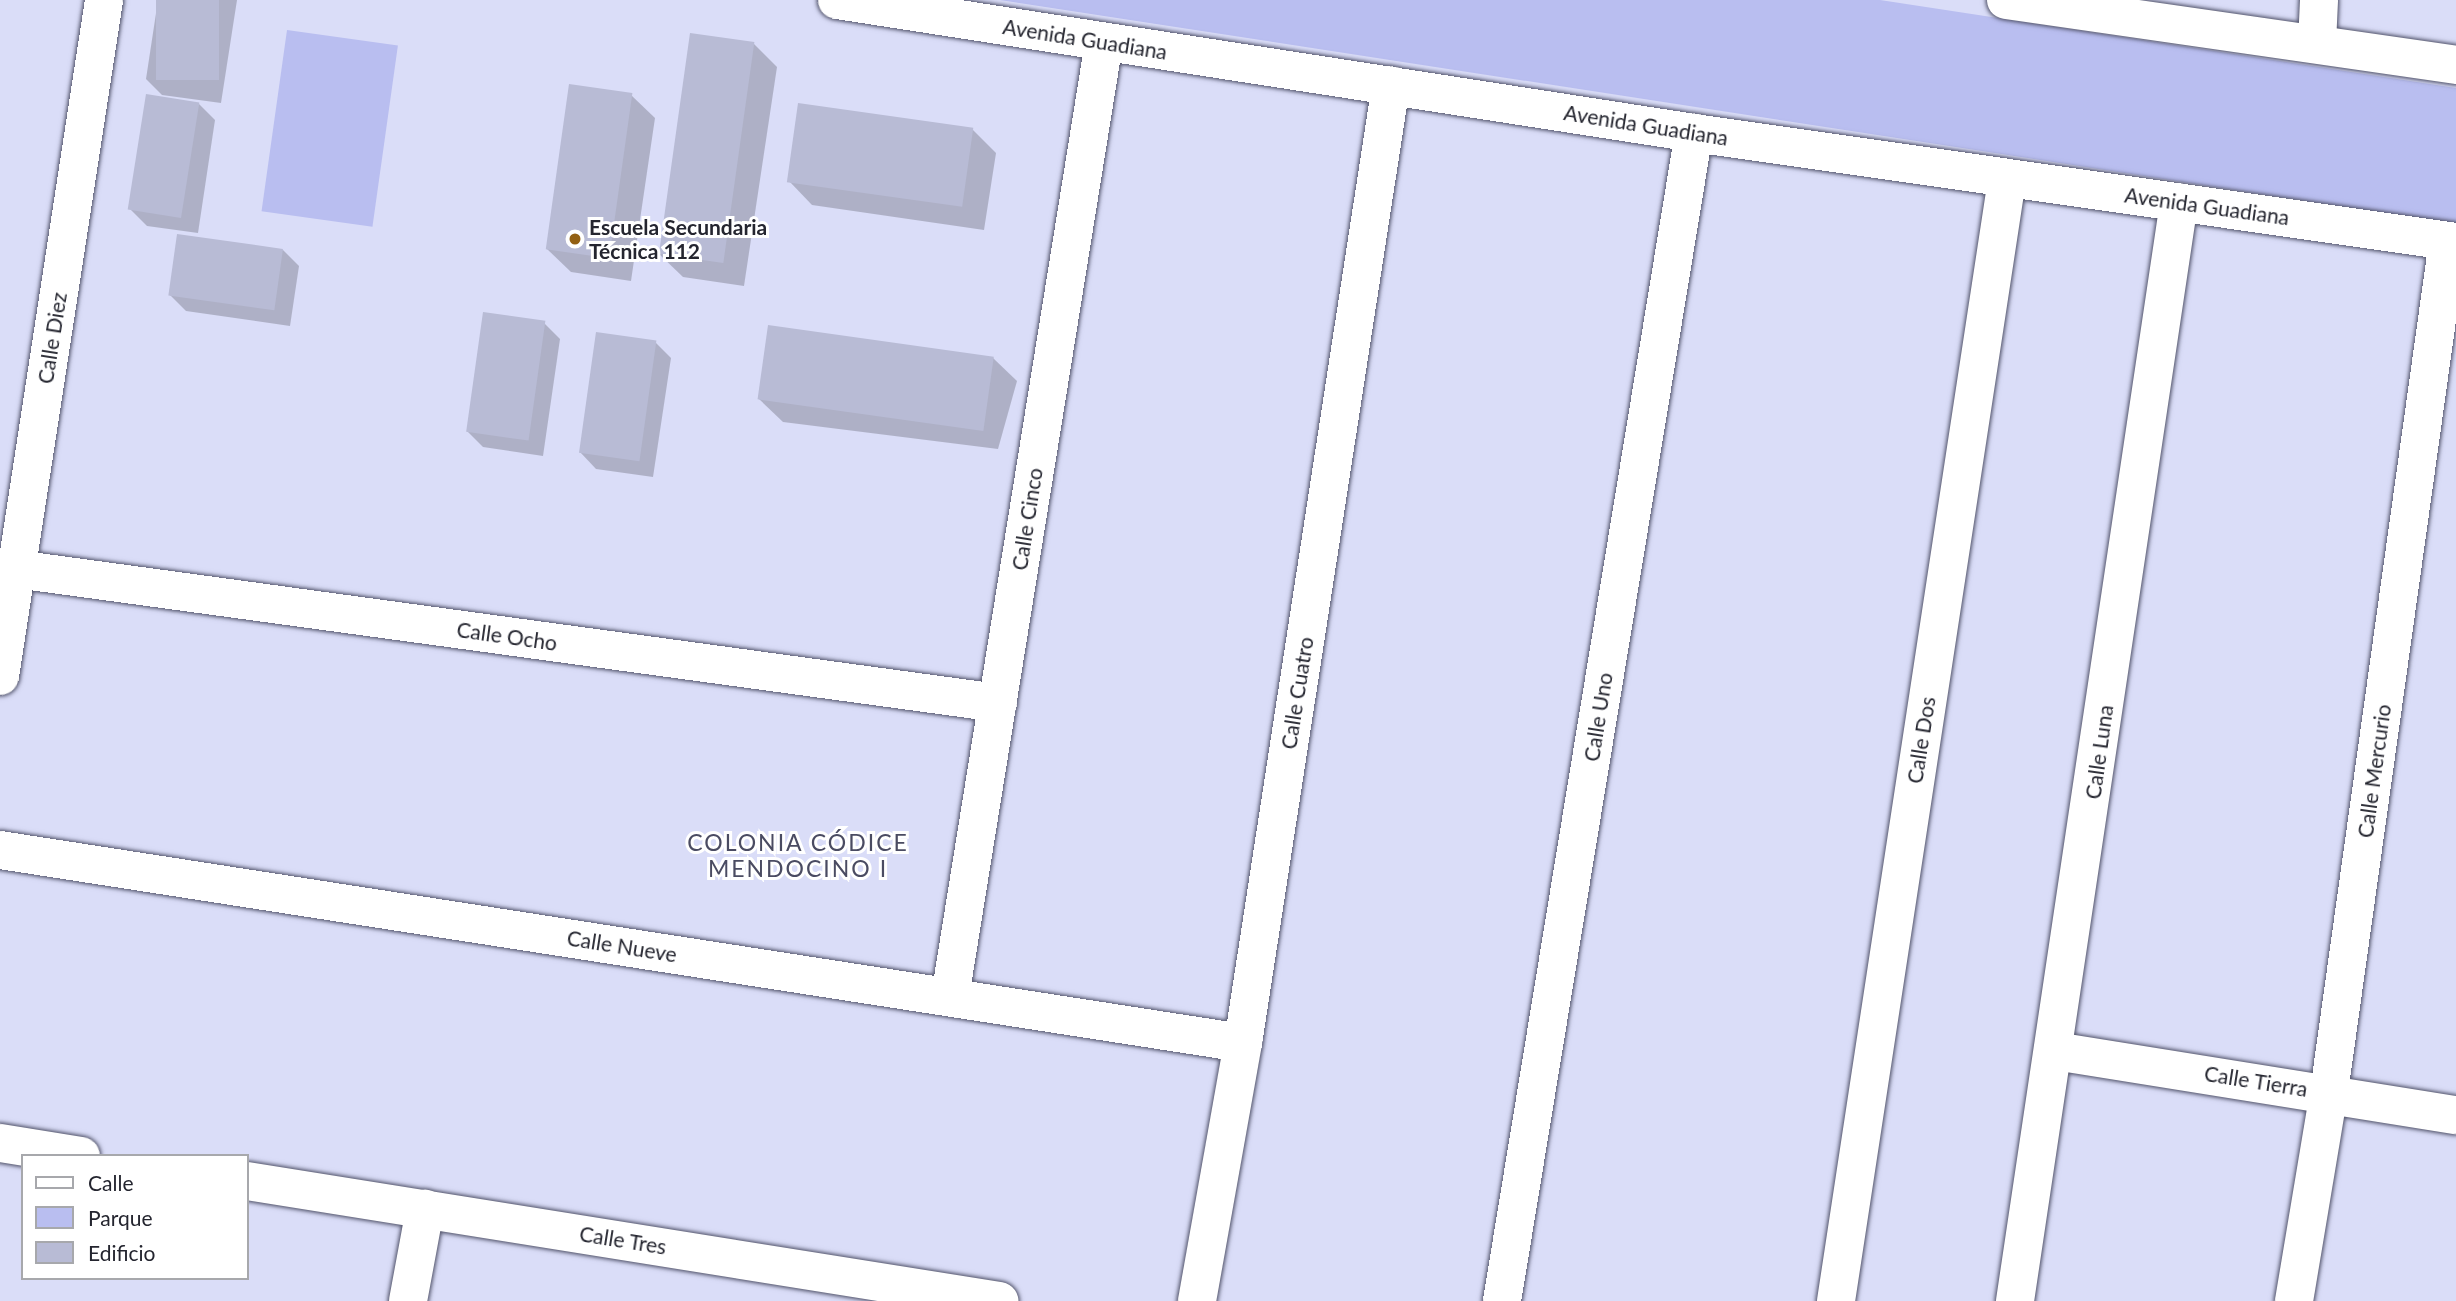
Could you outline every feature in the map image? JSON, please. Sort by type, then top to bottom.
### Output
[{"type":"street","name":"Calle Diez","points":[[0,676],[104,0]]},
{"type":"street","name":"Avenida Guadiana","points":[[837,0],[1695,133],[2452,241]]},
{"type":"street","points":[[2006,0],[2049,3],[2456,65]]},
{"type":"street","points":[[2317,43],[2319,0]]},
{"type":"street","name":"Calle Cinco","points":[[950,997],[1104,42]]},
{"type":"street","name":"Calle Cuatro","points":[[1197,1301],[1243,1043],[1391,85]]},
{"type":"street","name":"Calle Uno","points":[[1502,1301],[1695,133]]},
{"type":"street","name":"Calle Dos","points":[[1836,1301],[2007,179]]},
{"type":"street","name":"Calle Luna","points":[[2015,1301],[2055,1051],[2179,202]]},
{"type":"street","name":"Calle Mercurio","points":[[2294,1301],[2329,1092],[2452,241]]},
{"type":"street","name":"Calle Ocho","points":[[16,569],[998,703]]},
{"type":"street","name":"Calle Nueve","points":[[0,850],[1243,1043]]},
{"type":"street","name":"Calle Tierra","points":[[2055,1051],[2329,1092],[2456,1115]]},
{"type":"street","points":[[0,1143],[69,1154]]},
{"type":"street","name":"Calle Tres","points":[[248,1181],[999,1301]]},
{"type":"street","points":[[408,1301],[425,1209]]},
{"type":"green space","points":[[1000,0],[1880,0],[2456,88],[2456,224]]},
{"type":"green space","points":[[287,30],[398,46],[372,227],[262,211]]},
{"type":"building","points":[[156,0],[219,0],[219,80],[156,80]]},
{"type":"building","points":[[690,33],[754,42],[723,263],[659,254]]},
{"type":"building","points":[[569,84],[632,93],[609,258],[546,249]]},
{"type":"building","points":[[146,94],[199,102],[181,218],[128,210]]},
{"type":"building","points":[[798,103],[973,128],[962,207],[787,182]]},
{"type":"building","points":[[177,234],[283,249],[274,310],[168,295]]},
{"type":"building","points":[[483,312],[545,321],[529,441],[466,432]]},
{"type":"building","points":[[768,325],[994,357],[983,431],[758,399]]},
{"type":"building","points":[[596,332],[656,340],[639,461],[579,453]]},
{"type":"place","name":"Escuela Secundaria Técnica 112","points":[[575,239]]},
{"type":"district","name":"COLONIA CÓDICE MENDOCINO I","points":[[798,855]]}]
